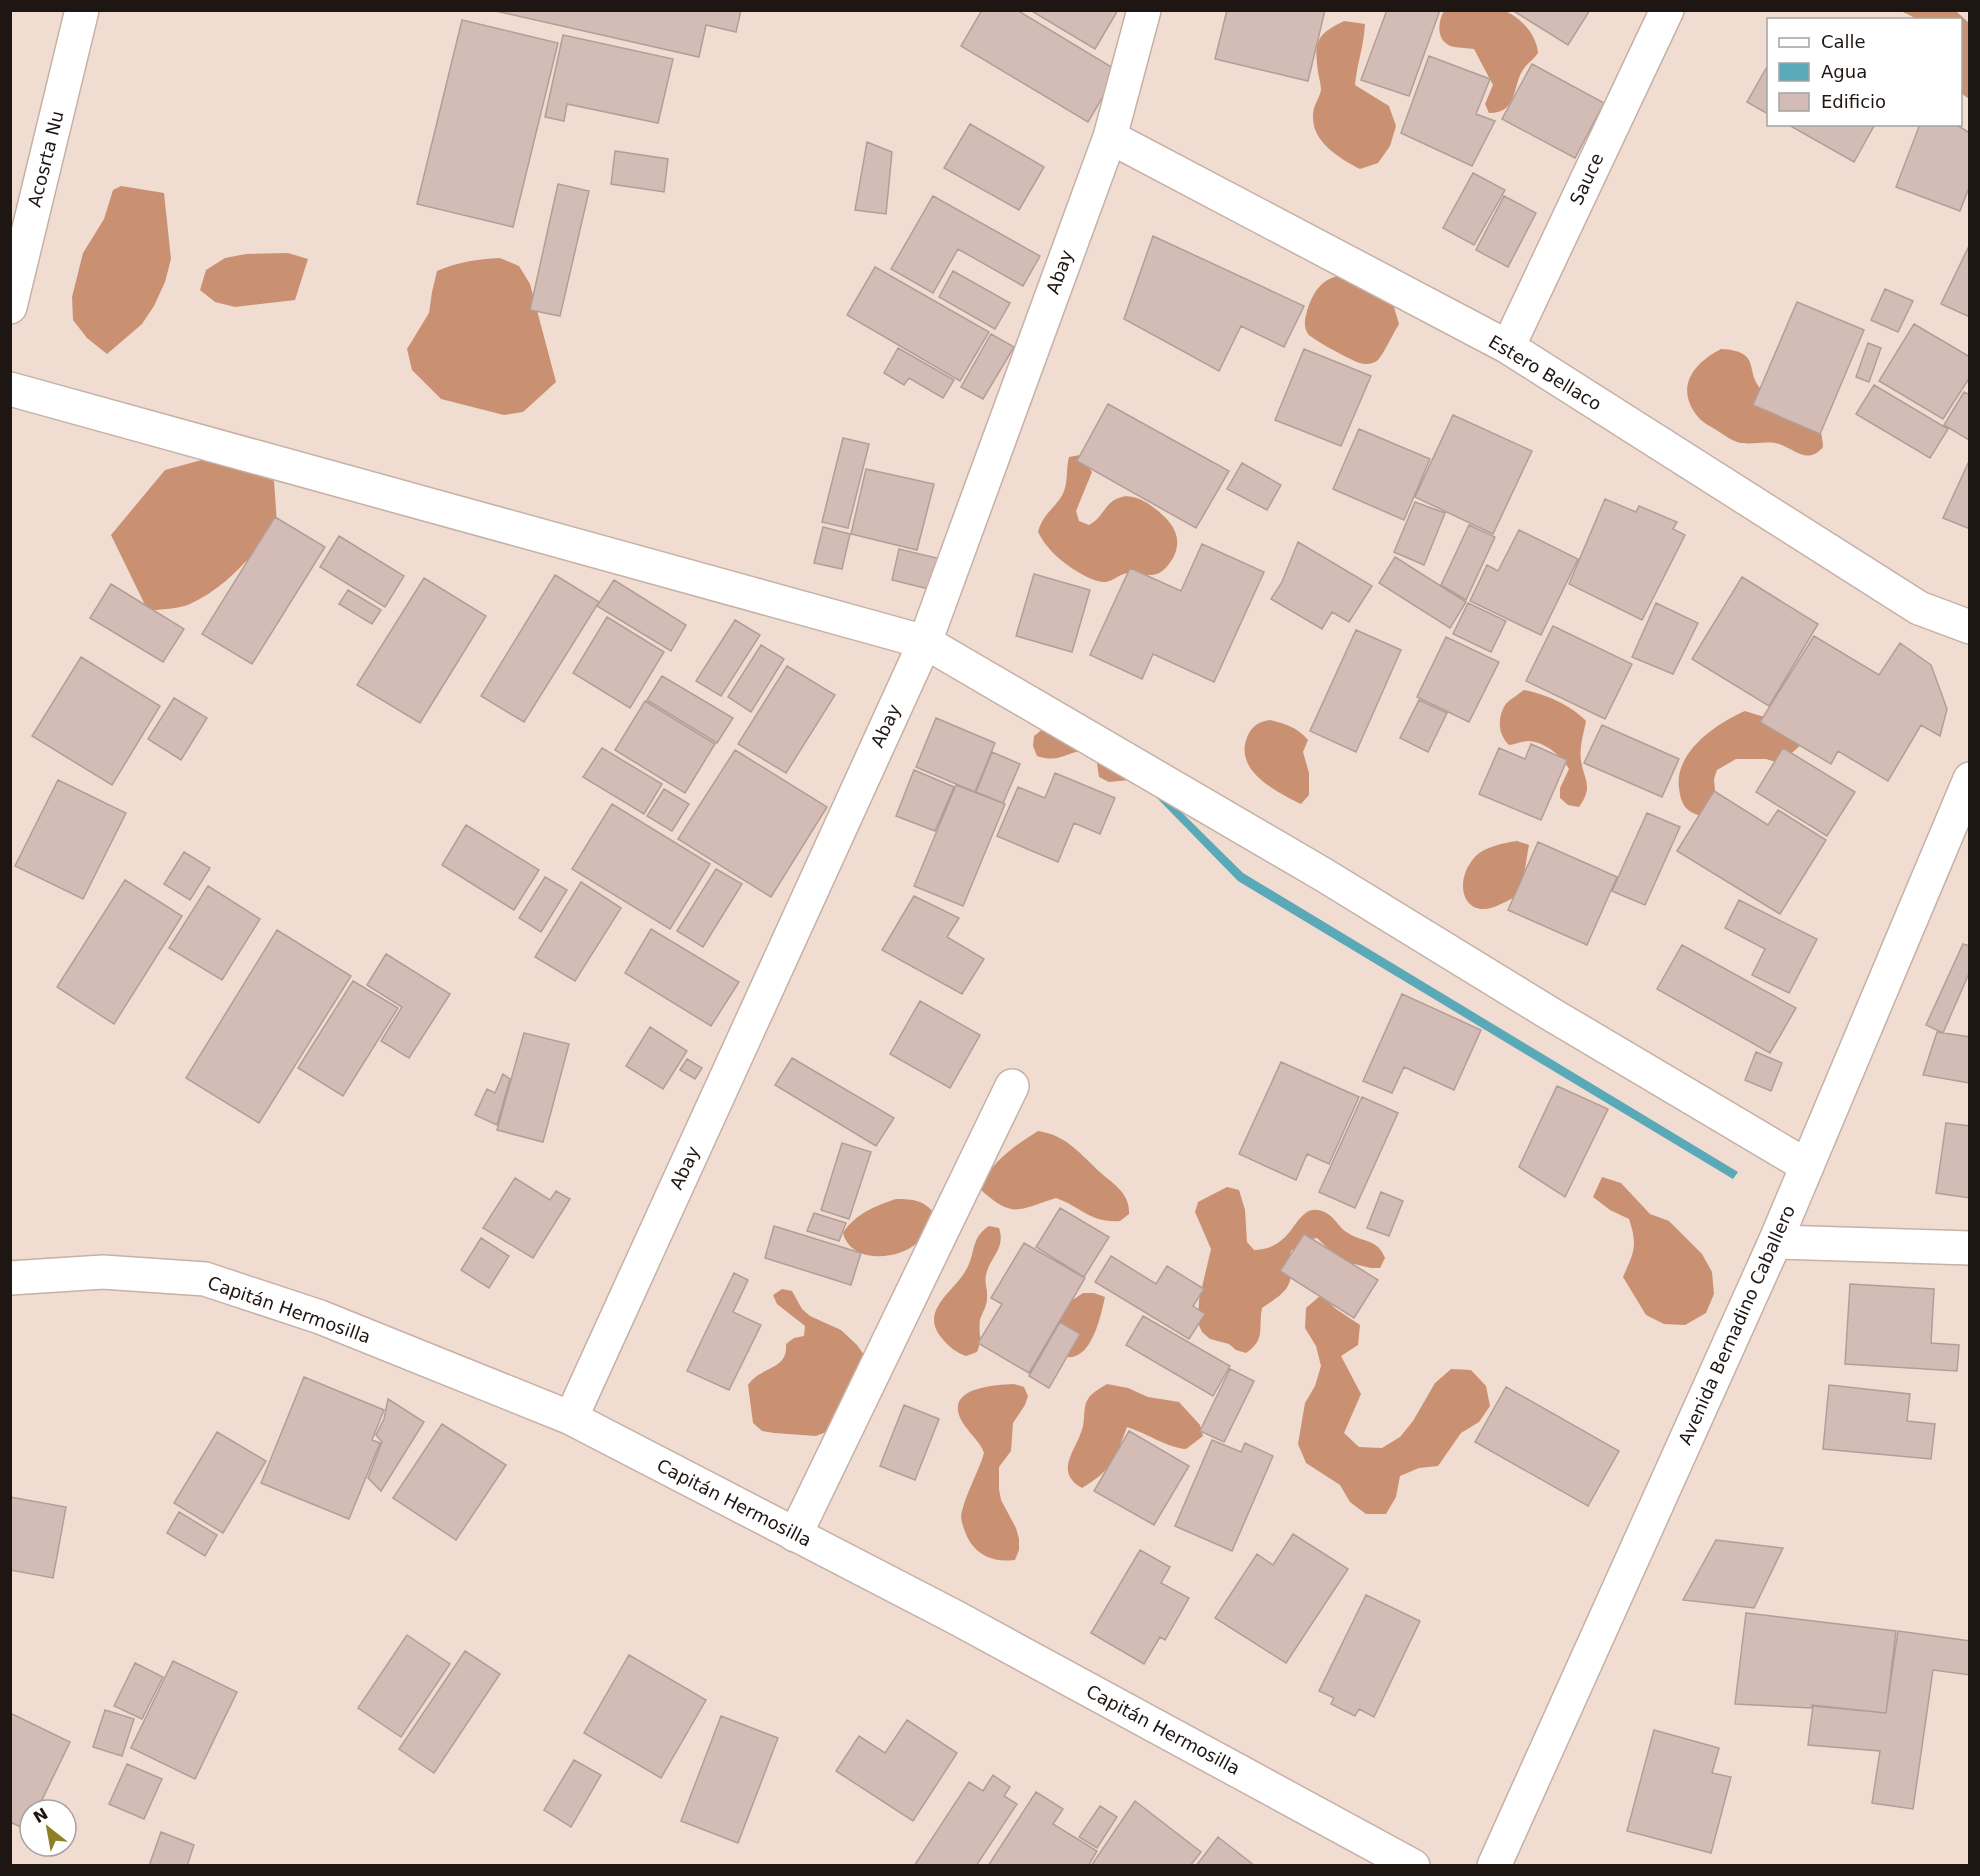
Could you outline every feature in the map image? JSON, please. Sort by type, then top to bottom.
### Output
[{"type":"street","name":"Acosrta Nu","points":[[10,307],[82,10]]},
{"type":"street","name":"Abay","points":[[570,1418],[924,642],[1110,137],[1144,10]]},
{"type":"street","name":"Sauce","points":[[1508,347],[1667,10]]},
{"type":"street","name":"Estero Bellaco","points":[[1110,137],[1508,347],[1919,608],[1970,627]]},
{"type":"street","points":[[10,389],[924,642],[1324,875],[1549,1013],[1807,1166]]},
{"type":"street","name":"Avenida Bernadino Caballero","points":[[1494,1866],[1775,1242],[1970,779]]},
{"type":"street","points":[[795,1535],[1012,1086]]},
{"type":"street","points":[[1775,1242],[1970,1248]]},
{"type":"street","name":"Capitán Hermosilla","points":[[10,1278],[103,1272],[205,1280],[320,1317],[570,1418],[955,1617],[1413,1866]]},
{"type":"shaded area","points":[[1484,9],[1505,11],[1517,18],[1532,34],[1538,53],[1525,67],[1506,108],[1499,112],[1489,113],[1485,104],[1493,85],[1474,49],[1448,45],[1441,37],[1439,27],[1444,11]]},
{"type":"shaded area","points":[[1901,11],[1956,11],[1969,23],[1969,99],[1962,94],[1962,18],[1915,18]]},
{"type":"shaded area","points":[[1344,21],[1365,24],[1355,85],[1389,106],[1396,126],[1390,146],[1378,163],[1360,169],[1333,153],[1326,146],[1319,138],[1313,119],[1314,108],[1321,90],[1317,46],[1322,35]]},
{"type":"shaded area","points":[[121,186],[164,193],[171,259],[165,282],[154,306],[142,324],[107,354],[87,338],[73,320],[72,297],[83,253],[104,219],[113,190]]},
{"type":"shaded area","points":[[288,253],[308,259],[295,300],[235,307],[215,302],[200,290],[206,270],[225,258],[246,254]]},
{"type":"shaded area","points":[[500,258],[519,266],[530,284],[556,382],[523,412],[504,415],[441,399],[412,370],[407,349],[429,313],[437,271],[452,265]]},
{"type":"shaded area","points":[[1344,275],[1393,304],[1399,324],[1378,360],[1372,363],[1360,363],[1341,354],[1308,334],[1305,328],[1307,311],[1316,292],[1324,282]]},
{"type":"shaded area","points":[[1721,349],[1743,354],[1748,358],[1757,384],[1763,391],[1808,414],[1819,427],[1823,447],[1807,456],[1774,443],[1737,442],[1701,420],[1692,407],[1687,387],[1690,378],[1702,362]]},
{"type":"shaded area","points":[[253,446],[274,481],[277,524],[248,559],[216,589],[185,606],[148,611],[111,535],[165,470]]},
{"type":"shaded area","points":[[1080,455],[1092,472],[1076,511],[1079,521],[1089,525],[1110,503],[1127,496],[1149,504],[1169,522],[1176,534],[1177,548],[1174,556],[1161,572],[1151,575],[1127,573],[1106,582],[1100,582],[1066,564],[1044,542],[1038,532],[1040,525],[1064,491],[1069,457]]},
{"type":"shaded area","points":[[1524,690],[1557,701],[1586,721],[1581,755],[1587,788],[1584,800],[1579,807],[1568,805],[1560,798],[1560,788],[1569,769],[1562,759],[1547,747],[1535,742],[1527,741],[1509,745],[1505,741],[1500,726],[1502,710],[1507,703]]},
{"type":"shaded area","points":[[1745,711],[1777,721],[1802,744],[1785,759],[1776,762],[1766,759],[1736,759],[1717,770],[1714,779],[1716,801],[1708,819],[1687,809],[1683,804],[1679,775],[1683,762],[1690,751],[1710,731]]},
{"type":"shaded area","points":[[1270,720],[1291,727],[1308,740],[1303,752],[1309,773],[1309,795],[1301,804],[1259,778],[1246,759],[1245,747],[1248,735],[1257,724]]},
{"type":"shaded area","points":[[1050,723],[1058,723],[1077,730],[1101,730],[1116,736],[1127,748],[1130,756],[1132,763],[1129,780],[1109,782],[1099,777],[1096,757],[1088,750],[1052,759],[1037,756],[1033,746],[1034,736]]},
{"type":"shaded area","points":[[1517,841],[1529,845],[1523,880],[1517,893],[1509,900],[1488,909],[1470,904],[1463,889],[1467,868],[1474,858],[1488,848]]},
{"type":"shaded area","points":[[1038,1131],[1065,1141],[1117,1186],[1127,1201],[1129,1214],[1120,1221],[1101,1220],[1056,1198],[1024,1208],[1009,1208],[1001,1205],[981,1190],[989,1172],[996,1164],[1012,1149]]},
{"type":"shaded area","points":[[1602,1177],[1621,1183],[1650,1214],[1669,1221],[1702,1254],[1712,1272],[1714,1294],[1706,1313],[1685,1325],[1664,1324],[1646,1315],[1623,1277],[1634,1249],[1629,1219],[1610,1210],[1593,1197]]},
{"type":"shaded area","points":[[1227,1187],[1239,1190],[1245,1210],[1247,1242],[1254,1250],[1277,1243],[1307,1212],[1320,1210],[1331,1216],[1348,1233],[1374,1244],[1385,1258],[1380,1268],[1371,1268],[1341,1261],[1317,1238],[1307,1240],[1291,1251],[1289,1284],[1278,1297],[1262,1308],[1259,1338],[1252,1348],[1246,1353],[1236,1350],[1229,1344],[1210,1339],[1202,1332],[1198,1323],[1199,1300],[1211,1249],[1195,1212],[1198,1202]]},
{"type":"shaded area","points":[[896,1199],[918,1201],[936,1215],[923,1236],[909,1248],[888,1256],[865,1254],[855,1250],[843,1233],[848,1226],[866,1212]]},
{"type":"shaded area","points":[[989,1226],[999,1228],[1000,1242],[986,1275],[987,1301],[980,1320],[979,1347],[977,1352],[966,1356],[955,1351],[944,1341],[935,1327],[934,1318],[941,1301],[966,1270],[976,1241]]},
{"type":"shaded area","points":[[782,1289],[792,1291],[802,1309],[810,1316],[841,1330],[857,1345],[869,1362],[826,1432],[816,1436],[762,1431],[753,1423],[748,1385],[760,1374],[779,1364],[786,1353],[786,1344],[794,1338],[804,1336],[805,1326],[777,1304],[773,1295]]},
{"type":"shaded area","points":[[1083,1293],[1094,1293],[1105,1297],[1098,1325],[1083,1351],[1076,1356],[1062,1356],[1049,1350],[1045,1341],[1056,1311]]},
{"type":"shaded area","points":[[1321,1295],[1336,1309],[1360,1325],[1358,1345],[1341,1356],[1361,1394],[1344,1433],[1359,1447],[1382,1448],[1400,1437],[1413,1421],[1435,1383],[1451,1369],[1471,1370],[1486,1386],[1490,1406],[1479,1422],[1461,1433],[1438,1466],[1419,1468],[1400,1476],[1396,1497],[1386,1514],[1366,1514],[1350,1502],[1340,1485],[1306,1463],[1298,1444],[1305,1403],[1315,1386],[1321,1366],[1316,1346],[1305,1328],[1306,1308]]},
{"type":"shaded area","points":[[1014,1384],[1024,1387],[1028,1396],[1013,1423],[1011,1451],[999,1467],[1001,1500],[1016,1528],[1019,1539],[1019,1550],[1015,1560],[1006,1561],[990,1558],[977,1550],[967,1537],[963,1524],[961,1516],[964,1504],[984,1453],[965,1426],[959,1414],[958,1404],[963,1397],[981,1388]]},
{"type":"shaded area","points":[[1107,1384],[1128,1388],[1148,1397],[1179,1402],[1200,1425],[1203,1436],[1186,1449],[1172,1446],[1127,1427],[1111,1463],[1092,1482],[1082,1488],[1073,1481],[1069,1474],[1069,1459],[1083,1426],[1086,1402],[1092,1394]]},
{"type":"water","points":[[1099,757],[1160,791],[1243,873],[1738,1172],[1733,1179],[1238,881],[1156,797]]},
{"type":"building","points":[[491,10],[741,10],[736,32],[706,25],[699,57]]},
{"type":"building","points":[[982,10],[1017,10],[1118,71],[1088,122],[961,46]]},
{"type":"building","points":[[1030,10],[1118,10],[1095,49]]},
{"type":"building","points":[[1227,10],[1325,10],[1308,81],[1215,59]]},
{"type":"building","points":[[1387,10],[1440,10],[1409,96],[1361,80]]},
{"type":"building","points":[[1512,10],[1590,10],[1568,45]]},
{"type":"building","points":[[462,20],[558,43],[513,227],[417,204]]},
{"type":"building","points":[[563,35],[673,59],[658,123],[567,104],[564,121],[545,117]]},
{"type":"building","points":[[1429,56],[1490,79],[1476,114],[1495,121],[1472,166],[1401,133]]},
{"type":"building","points":[[1532,64],[1604,103],[1575,158],[1502,119]]},
{"type":"building","points":[[1767,67],[1767,113],[1747,102]]},
{"type":"building","points":[[970,124],[1044,167],[1019,210],[944,168]]},
{"type":"building","points":[[1791,126],[1874,126],[1854,162]]},
{"type":"building","points":[[1919,126],[1958,126],[1970,133],[1970,185],[1960,211],[1896,187]]},
{"type":"building","points":[[867,142],[892,152],[886,214],[855,210]]},
{"type":"building","points":[[615,151],[668,159],[664,192],[611,184]]},
{"type":"building","points":[[1473,173],[1505,190],[1474,245],[1443,228]]},
{"type":"building","points":[[558,184],[589,191],[560,316],[530,310]]},
{"type":"building","points":[[933,196],[1040,256],[1023,286],[958,249],[933,293],[891,269]]},
{"type":"building","points":[[1504,196],[1536,213],[1508,267],[1476,250]]},
{"type":"building","points":[[1153,236],[1304,306],[1284,347],[1241,326],[1219,371],[1124,319]]},
{"type":"building","points":[[1970,246],[1970,317],[1941,304]]},
{"type":"building","points":[[875,267],[989,332],[960,381],[847,315]]},
{"type":"building","points":[[953,271],[1010,303],[995,329],[939,297]]},
{"type":"building","points":[[1885,289],[1913,301],[1898,332],[1871,320]]},
{"type":"building","points":[[1797,302],[1864,330],[1820,434],[1753,405]]},
{"type":"building","points":[[1914,324],[1970,357],[1970,377],[1943,419],[1879,381]]},
{"type":"building","points":[[991,334],[1014,347],[983,399],[961,387]]},
{"type":"building","points":[[1868,343],[1881,348],[1869,382],[1856,377]]},
{"type":"building","points":[[898,348],[954,380],[943,398],[909,378],[904,385],[884,373]]},
{"type":"building","points":[[1304,349],[1371,376],[1341,446],[1275,420]]},
{"type":"building","points":[[1874,385],[1948,429],[1930,458],[1856,414]]},
{"type":"building","points":[[1964,392],[1970,395],[1969,440],[1944,425]]},
{"type":"building","points":[[1108,404],[1229,471],[1196,528],[1077,461]]},
{"type":"building","points":[[1453,415],[1532,451],[1493,534],[1415,497]]},
{"type":"building","points":[[1359,429],[1430,459],[1404,520],[1333,489]]},
{"type":"building","points":[[843,438],[869,444],[848,528],[822,522]]},
{"type":"building","points":[[1970,459],[1970,529],[1943,518]]},
{"type":"building","points":[[1242,463],[1281,485],[1267,510],[1227,489]]},
{"type":"building","points":[[866,469],[934,484],[917,550],[851,534]]},
{"type":"building","points":[[1605,499],[1636,512],[1639,506],[1677,522],[1673,529],[1685,535],[1642,620],[1569,584]]},
{"type":"building","points":[[1415,502],[1445,513],[1424,565],[1394,552]]},
{"type":"building","points":[[275,517],[325,547],[252,664],[202,634]]},
{"type":"building","points":[[1469,525],[1495,537],[1466,600],[1441,585]]},
{"type":"building","points":[[823,527],[850,534],[842,569],[814,563]]},
{"type":"building","points":[[1519,530],[1578,559],[1541,635],[1470,601],[1487,565],[1498,571]]},
{"type":"building","points":[[339,536],[404,576],[385,607],[320,567]]},
{"type":"building","points":[[1298,542],[1372,586],[1349,622],[1332,612],[1322,629],[1271,599],[1282,582]]},
{"type":"building","points":[[1202,544],[1264,572],[1214,682],[1153,654],[1142,679],[1090,655],[1130,568],[1181,591]]},
{"type":"building","points":[[899,549],[949,561],[941,592],[892,580]]},
{"type":"building","points":[[1395,557],[1466,602],[1450,628],[1379,583]]},
{"type":"building","points":[[1034,574],[1090,590],[1072,652],[1016,636]]},
{"type":"building","points":[[555,575],[599,602],[524,722],[481,696]]},
{"type":"building","points":[[1742,577],[1818,624],[1769,706],[1692,659]]},
{"type":"building","points":[[424,578],[486,616],[420,723],[357,685]]},
{"type":"building","points":[[614,580],[686,625],[671,651],[597,606]]},
{"type":"building","points":[[111,584],[184,629],[163,662],[90,618]]},
{"type":"building","points":[[348,590],[381,610],[372,624],[339,604]]},
{"type":"building","points":[[1468,603],[1506,621],[1491,652],[1453,634]]},
{"type":"building","points":[[1656,603],[1698,623],[1673,674],[1632,657]]},
{"type":"building","points":[[607,617],[664,652],[630,708],[573,673]]},
{"type":"building","points":[[735,620],[760,635],[721,696],[696,681]]},
{"type":"building","points":[[1553,626],[1632,664],[1605,719],[1526,681]]},
{"type":"building","points":[[1356,630],[1401,650],[1356,752],[1310,731]]},
{"type":"building","points":[[1814,636],[1879,675],[1900,643],[1931,665],[1947,709],[1940,736],[1921,725],[1888,781],[1838,751],[1831,764],[1760,722]]},
{"type":"building","points":[[1446,637],[1499,662],[1469,722],[1417,697]]},
{"type":"building","points":[[761,645],[784,659],[751,712],[728,697]]},
{"type":"building","points":[[81,657],[160,706],[112,785],[32,736]]},
{"type":"building","points":[[787,666],[835,695],[786,773],[738,744]]},
{"type":"building","points":[[662,676],[733,718],[717,743],[647,700]]},
{"type":"building","points":[[174,698],[207,718],[181,760],[148,739]]},
{"type":"building","points":[[1419,700],[1447,713],[1428,752],[1400,738]]},
{"type":"building","points":[[645,701],[715,744],[685,793],[615,750]]},
{"type":"building","points":[[936,718],[995,743],[975,792],[916,767]]},
{"type":"building","points":[[1602,725],[1679,759],[1662,797],[1584,763]]},
{"type":"building","points":[[1531,744],[1567,760],[1541,820],[1479,794],[1499,748],[1525,759]]},
{"type":"building","points":[[602,748],[662,784],[644,814],[583,777]]},
{"type":"building","points":[[1783,748],[1855,792],[1827,836],[1756,792]]},
{"type":"building","points":[[735,750],[827,807],[771,897],[678,839]]},
{"type":"building","points":[[992,752],[1020,764],[1003,803],[976,792]]},
{"type":"building","points":[[914,770],[954,787],[935,831],[896,816]]},
{"type":"building","points":[[1055,773],[1115,798],[1100,834],[1074,823],[1058,862],[997,836],[1018,787],[1045,798]]},
{"type":"building","points":[[58,780],[126,813],[83,899],[15,866]]},
{"type":"building","points":[[956,785],[1005,804],[963,906],[914,886]]},
{"type":"building","points":[[664,789],[689,804],[672,831],[647,816]]},
{"type":"building","points":[[1714,791],[1768,825],[1778,810],[1826,840],[1780,914],[1677,851]]},
{"type":"building","points":[[612,804],[710,864],[670,929],[572,869]]},
{"type":"building","points":[[1647,813],[1680,827],[1645,905],[1612,891]]},
{"type":"building","points":[[466,825],[539,870],[514,910],[442,865]]},
{"type":"building","points":[[1538,842],[1617,877],[1587,945],[1508,910]]},
{"type":"building","points":[[184,852],[210,868],[190,900],[164,884]]},
{"type":"building","points":[[716,869],[742,884],[703,947],[677,931]]},
{"type":"building","points":[[545,877],[567,890],[541,932],[519,918]]},
{"type":"building","points":[[125,880],[182,916],[114,1024],[57,987]]},
{"type":"building","points":[[581,882],[621,908],[575,981],[535,957]]},
{"type":"building","points":[[208,886],[260,919],[222,980],[169,948]]},
{"type":"building","points":[[914,896],[959,918],[947,937],[984,959],[962,994],[882,950]]},
{"type":"building","points":[[1739,900],[1817,939],[1789,993],[1752,975],[1765,949],[1725,928]]},
{"type":"building","points":[[651,929],[739,982],[711,1026],[625,973]]},
{"type":"building","points":[[277,930],[351,976],[259,1123],[186,1078]]},
{"type":"building","points":[[1963,944],[1970,946],[1970,971],[1943,1033],[1926,1025]]},
{"type":"building","points":[[1682,945],[1796,1008],[1770,1053],[1657,989]]},
{"type":"building","points":[[386,954],[450,994],[409,1058],[381,1041],[402,1007],[367,985]]},
{"type":"building","points":[[353,981],[398,1008],[343,1096],[298,1068]]},
{"type":"building","points":[[1402,994],[1481,1030],[1454,1090],[1404,1067],[1392,1093],[1363,1081]]},
{"type":"building","points":[[920,1001],[980,1035],[950,1088],[890,1054]]},
{"type":"building","points":[[650,1027],[687,1051],[663,1089],[626,1066]]},
{"type":"building","points":[[1937,1032],[1970,1037],[1970,1083],[1923,1075]]},
{"type":"building","points":[[524,1033],[569,1044],[543,1142],[497,1130]]},
{"type":"building","points":[[1756,1052],[1782,1063],[1771,1091],[1745,1080]]},
{"type":"building","points":[[792,1058],[894,1118],[876,1146],[775,1085]]},
{"type":"building","points":[[687,1059],[702,1068],[695,1079],[680,1070]]},
{"type":"building","points":[[1281,1062],[1359,1097],[1329,1164],[1307,1154],[1296,1180],[1239,1154]]},
{"type":"building","points":[[503,1074],[510,1079],[497,1125],[475,1115],[487,1089],[495,1093]]},
{"type":"building","points":[[1557,1086],[1608,1109],[1565,1197],[1519,1167]]},
{"type":"building","points":[[1362,1097],[1398,1113],[1355,1208],[1319,1192]]},
{"type":"building","points":[[1946,1123],[1970,1126],[1970,1198],[1936,1193]]},
{"type":"building","points":[[842,1143],[871,1152],[849,1219],[821,1210]]},
{"type":"building","points":[[515,1178],[550,1200],[556,1191],[570,1199],[533,1258],[483,1228]]},
{"type":"building","points":[[1381,1192],[1403,1201],[1389,1236],[1367,1228]]},
{"type":"building","points":[[1060,1208],[1109,1237],[1084,1277],[1036,1247]]},
{"type":"building","points":[[814,1213],[846,1223],[839,1241],[807,1231]]},
{"type":"building","points":[[774,1226],[861,1253],[851,1285],[765,1258]]},
{"type":"building","points":[[1304,1234],[1378,1280],[1354,1318],[1280,1271]]},
{"type":"building","points":[[481,1238],[509,1256],[489,1288],[461,1270]]},
{"type":"building","points":[[1024,1243],[1085,1278],[1029,1373],[978,1343],[1002,1304],[991,1298]]},
{"type":"building","points":[[1111,1256],[1156,1284],[1167,1266],[1204,1289],[1193,1306],[1205,1314],[1189,1339],[1095,1282]]},
{"type":"building","points":[[734,1273],[748,1280],[733,1312],[761,1325],[729,1390],[687,1371]]},
{"type":"building","points":[[1850,1284],[1934,1289],[1931,1343],[1959,1345],[1957,1371],[1845,1364]]},
{"type":"building","points":[[1143,1316],[1230,1366],[1213,1396],[1126,1345]]},
{"type":"building","points":[[1060,1322],[1080,1334],[1049,1388],[1029,1376]]},
{"type":"building","points":[[1230,1369],[1254,1381],[1224,1442],[1200,1431]]},
{"type":"building","points":[[304,1377],[384,1410],[372,1440],[380,1443],[349,1519],[261,1483]]},
{"type":"building","points":[[1829,1385],[1910,1394],[1907,1421],[1935,1424],[1931,1459],[1823,1449]]},
{"type":"building","points":[[1506,1387],[1619,1451],[1588,1506],[1475,1442]]},
{"type":"building","points":[[388,1399],[424,1422],[381,1491],[368,1478],[382,1442],[376,1435],[384,1419]]},
{"type":"building","points":[[904,1405],[939,1419],[915,1480],[880,1466]]},
{"type":"building","points":[[442,1424],[506,1465],[456,1540],[393,1498]]},
{"type":"building","points":[[1129,1431],[1189,1466],[1154,1525],[1094,1491]]},
{"type":"building","points":[[217,1432],[266,1461],[223,1533],[174,1503]]},
{"type":"building","points":[[1212,1440],[1241,1452],[1245,1443],[1273,1456],[1232,1551],[1175,1526]]},
{"type":"building","points":[[10,1497],[66,1507],[53,1578],[10,1570]]},
{"type":"building","points":[[179,1512],[217,1535],[205,1556],[167,1533]]},
{"type":"building","points":[[1293,1534],[1348,1569],[1286,1663],[1215,1618],[1257,1554],[1273,1565]]},
{"type":"building","points":[[1716,1540],[1783,1548],[1754,1608],[1683,1600]]},
{"type":"building","points":[[1140,1550],[1170,1567],[1161,1583],[1189,1598],[1165,1640],[1160,1637],[1144,1664],[1091,1633]]},
{"type":"building","points":[[1366,1595],[1420,1621],[1374,1717],[1359,1709],[1355,1716],[1331,1704],[1334,1698],[1319,1691]]},
{"type":"building","points":[[1746,1613],[1896,1631],[1886,1713],[1812,1705],[1811,1708],[1735,1704]]},
{"type":"building","points":[[1898,1631],[1970,1641],[1970,1675],[1933,1670],[1913,1809],[1872,1803],[1880,1751],[1808,1745],[1813,1706],[1886,1713]]},
{"type":"building","points":[[407,1635],[450,1664],[401,1737],[358,1708]]},
{"type":"building","points":[[465,1651],[500,1674],[434,1773],[399,1749]]},
{"type":"building","points":[[629,1655],[706,1700],[661,1778],[584,1733]]},
{"type":"building","points":[[173,1661],[237,1692],[195,1779],[131,1748]]},
{"type":"building","points":[[135,1663],[163,1677],[142,1719],[114,1706]]},
{"type":"building","points":[[105,1710],[134,1719],[122,1756],[93,1747]]},
{"type":"building","points":[[10,1713],[70,1742],[43,1798],[18,1798],[18,1826],[10,1822]]},
{"type":"building","points":[[721,1716],[778,1738],[738,1843],[681,1821]]},
{"type":"building","points":[[907,1720],[957,1753],[913,1821],[836,1771],[859,1736],[885,1753]]},
{"type":"building","points":[[1654,1730],[1719,1748],[1712,1773],[1731,1777],[1711,1853],[1627,1831]]},
{"type":"building","points":[[574,1760],[601,1775],[571,1827],[544,1810]]},
{"type":"building","points":[[127,1764],[162,1779],[144,1819],[109,1804]]},
{"type":"building","points":[[993,1775],[1010,1787],[1004,1796],[1017,1804],[976,1866],[914,1866],[969,1782],[983,1791]]},
{"type":"building","points":[[1036,1792],[1063,1809],[1053,1824],[1097,1851],[1088,1866],[988,1866]]},
{"type":"building","points":[[1135,1801],[1201,1852],[1190,1866],[1091,1866]]},
{"type":"building","points":[[1100,1806],[1117,1817],[1097,1848],[1079,1837]]},
{"type":"building","points":[[161,1832],[194,1845],[187,1866],[149,1866]]},
{"type":"building","points":[[1218,1837],[1255,1866],[1196,1866]]}]
